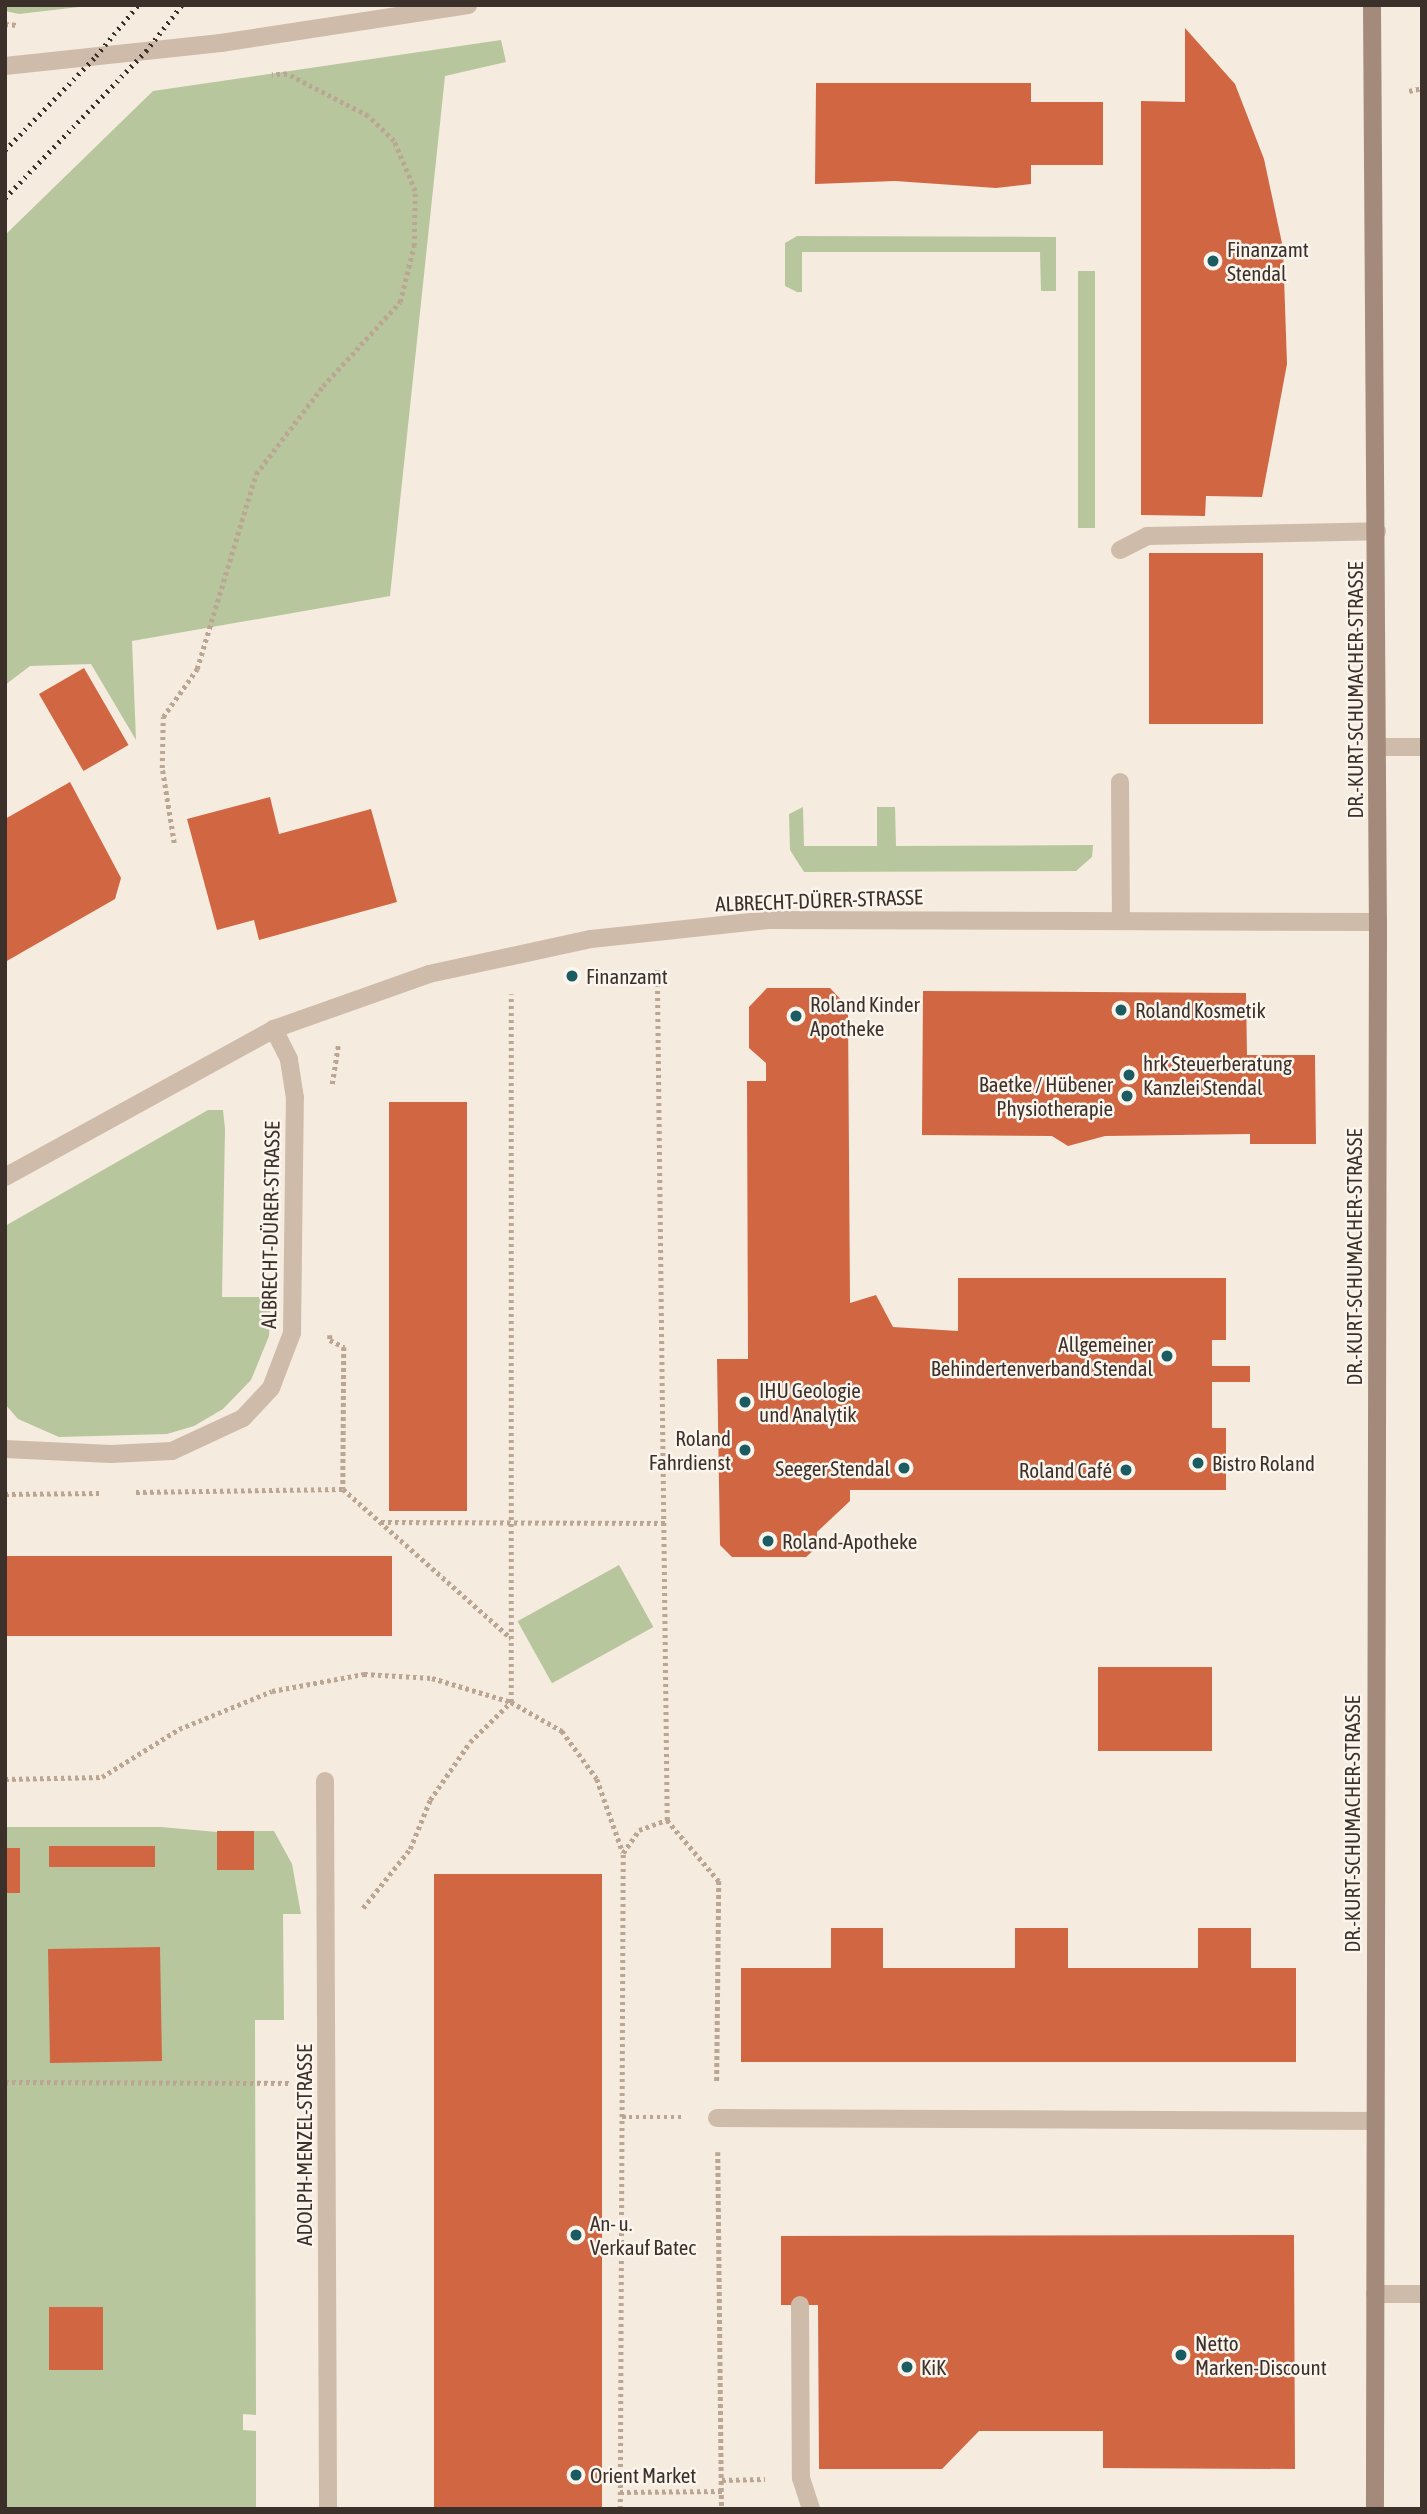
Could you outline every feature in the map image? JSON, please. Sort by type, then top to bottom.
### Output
[{"type":"street","points":[[5,66],[221,43],[468,5]]},
{"type":"street","name":"DR.-KURT-SCHUMACHER-STRASSE","points":[[1372,5],[1378,922],[1375,2509]]},
{"type":"street","points":[[1120,550],[1147,536],[1377,531]]},
{"type":"street","points":[[1377,747],[1422,747]]},
{"type":"street","points":[[1120,782],[1121,919]]},
{"type":"street","name":"ALBRECHT-DÜRER-STRASSE","points":[[5,1177],[274,1029],[346,1001],[429,974],[510,954],[657,930],[768,920],[1121,919],[1378,922]]},
{"type":"street","name":"ALBRECHT-DÜRER-STRASSE","points":[[5,1450],[111,1454],[173,1451],[243,1418],[271,1388],[292,1333],[295,1098],[289,1059],[274,1029]]},
{"type":"street","name":"ADOLPH-MENZEL-STRASSE","points":[[325,1781],[328,2509]]},
{"type":"street","points":[[717,2118],[1375,2121]]},
{"type":"street","points":[[1375,2294],[1422,2294]]},
{"type":"street","points":[[800,2305],[801,2479],[811,2509]]},
{"type":"path","points":[[173,843],[162,768],[163,717],[197,669],[256,474],[323,386],[400,302],[414,246],[415,191],[394,141],[368,116],[287,74]]},
{"type":"path","points":[[657,930],[667,1820],[719,1881],[717,2118],[722,2509]]},
{"type":"path","points":[[325,1925],[357,1913],[382,1889],[410,1849],[430,1800],[470,1742],[510,1702],[510,954]]},
{"type":"path","points":[[332,1090],[346,1001]]},
{"type":"path","points":[[330,1326],[330,1340],[344,1347],[343,1489]]},
{"type":"path","points":[[127,1492],[343,1489],[510,1638]]},
{"type":"path","points":[[5,1494],[113,1492]]},
{"type":"path","points":[[380,1522],[665,1523]]},
{"type":"path","points":[[5,1779],[102,1777],[179,1729],[272,1691],[364,1674],[432,1678],[510,1702],[562,1731],[597,1779],[623,1853],[620,2509]]},
{"type":"path","points":[[623,1853],[639,1830],[667,1820]]},
{"type":"path","points":[[5,2082],[326,2083]]},
{"type":"path","points":[[622,2117],[717,2118]]},
{"type":"path","points":[[722,2480],[801,2479]]},
{"type":"path","points":[[620,2492],[722,2491]]},
{"type":"green space","points":[[5,5],[96,5],[19,14],[5,11]]},
{"type":"green space","points":[[501,40],[506,62],[445,76],[390,596],[132,641],[136,740],[91,664],[30,666],[5,685],[5,235],[153,91]]},
{"type":"green space","points":[[797,236],[1056,237],[1056,291],[1041,291],[1040,252],[802,252],[802,292],[797,292],[785,286],[785,243]]},
{"type":"green space","points":[[1078,271],[1095,271],[1095,528],[1078,528]]},
{"type":"green space","points":[[803,807],[804,846],[877,846],[877,807],[895,807],[896,846],[1093,845],[1092,857],[1076,871],[804,872],[790,850],[789,814]]},
{"type":"green space","points":[[208,1110],[223,1110],[225,1129],[222,1297],[271,1297],[269,1336],[251,1380],[223,1409],[194,1426],[167,1434],[59,1437],[18,1419],[5,1404],[5,1226]]},
{"type":"green space","points":[[619,1565],[653,1627],[552,1683],[518,1621]]},
{"type":"green space","points":[[5,1827],[161,1827],[217,1832],[217,1869],[254,1869],[254,1831],[274,1831],[292,1864],[301,1914],[283,1914],[284,2020],[255,2020],[256,2415],[243,2414],[243,2430],[256,2431],[256,2509],[5,2509]]},
{"type":"building","name":"Finanzamt Stendal","points":[[1185,28],[1235,84],[1264,159],[1283,248],[1287,364],[1262,497],[1206,496],[1205,516],[1141,515],[1141,101],[1185,102]]},
{"type":"building","points":[[816,83],[1031,83],[1031,102],[1103,102],[1103,165],[1031,165],[1031,184],[996,188],[895,181],[815,184]]},
{"type":"building","points":[[1149,553],[1263,553],[1263,724],[1149,724]]},
{"type":"building","points":[[84,668],[128,745],[83,771],[39,694]]},
{"type":"building","points":[[70,782],[121,878],[115,899],[5,962],[5,819]]},
{"type":"building","points":[[270,797],[279,834],[371,809],[397,902],[259,940],[254,920],[217,930],[187,819]]},
{"type":"building","points":[[767,988],[830,988],[848,1007],[850,1303],[876,1295],[893,1327],[958,1331],[958,1278],[1226,1278],[1226,1340],[1212,1340],[1212,1366],[1250,1366],[1250,1382],[1212,1382],[1212,1428],[1226,1428],[1226,1490],[850,1490],[850,1501],[817,1532],[817,1547],[806,1557],[732,1557],[720,1545],[717,1359],[748,1359],[747,1081],[766,1081],[766,1063],[749,1048],[749,1007]]},
{"type":"building","points":[[923,991],[1246,993],[1247,1055],[1315,1055],[1316,1144],[1250,1144],[1250,1134],[1105,1136],[1068,1146],[1052,1136],[922,1135]]},
{"type":"building","points":[[389,1102],[467,1102],[467,1511],[389,1511]]},
{"type":"building","points":[[5,1556],[392,1556],[392,1636],[5,1636]]},
{"type":"building","points":[[1098,1667],[1212,1667],[1212,1751],[1098,1751]]},
{"type":"building","points":[[217,1831],[254,1831],[254,1870],[217,1870]]},
{"type":"building","points":[[49,1846],[155,1846],[155,1867],[49,1867]]},
{"type":"building","points":[[5,1848],[20,1848],[20,1893],[5,1893]]},
{"type":"building","points":[[434,1874],[602,1874],[602,2509],[434,2509]]},
{"type":"building","points":[[831,1928],[883,1928],[883,1968],[1015,1968],[1015,1928],[1068,1928],[1068,1968],[1198,1968],[1198,1928],[1251,1928],[1251,1968],[1296,1968],[1296,2062],[741,2062],[741,1968],[831,1968]]},
{"type":"building","points":[[160,1947],[162,2061],[50,2063],[48,1949]]},
{"type":"building","points":[[1294,2235],[1295,2469],[1103,2468],[1103,2431],[979,2431],[942,2469],[819,2469],[818,2305],[781,2305],[781,2236]]},
{"type":"building","points":[[49,2307],[103,2307],[103,2370],[49,2370]]},
{"type":"railway","points":[[5,150],[96,56],[138,5]]},
{"type":"railway","points":[[5,198],[146,51],[182,5]]},
{"type":"place","name":"Finanzamt Stendal","points":[[1213,261]]},
{"type":"place","name":"Finanzamt","points":[[572,976]]},
{"type":"place","name":"Roland Kosmetik","points":[[1121,1010]]},
{"type":"place","name":"Roland Kinder Apotheke","points":[[796,1016]]},
{"type":"place","name":"hrk Steuerberatung Kanzlei Stendal","points":[[1129,1075]]},
{"type":"place","name":"Baetke / Hübener Physiotherapie","points":[[1127,1096]]},
{"type":"place","name":"Allgemeiner Behindertenverband Stendal","points":[[1167,1356]]},
{"type":"place","name":"IHU Geologie und Analytik","points":[[745,1402]]},
{"type":"place","name":"Roland Fahrdienst","points":[[745,1450]]},
{"type":"place","name":"Bistro Roland","points":[[1198,1463]]},
{"type":"place","name":"Seeger Stendal","points":[[904,1468]]},
{"type":"place","name":"Roland Café","points":[[1126,1470]]},
{"type":"place","name":"Roland-Apotheke","points":[[768,1541]]},
{"type":"place","name":"An- u. Verkauf Batec","points":[[576,2235]]},
{"type":"place","name":"Netto Marken-Discount","points":[[1181,2355]]},
{"type":"place","name":"KiK","points":[[907,2367]]},
{"type":"place","name":"Orient Market","points":[[576,2475]]}]
